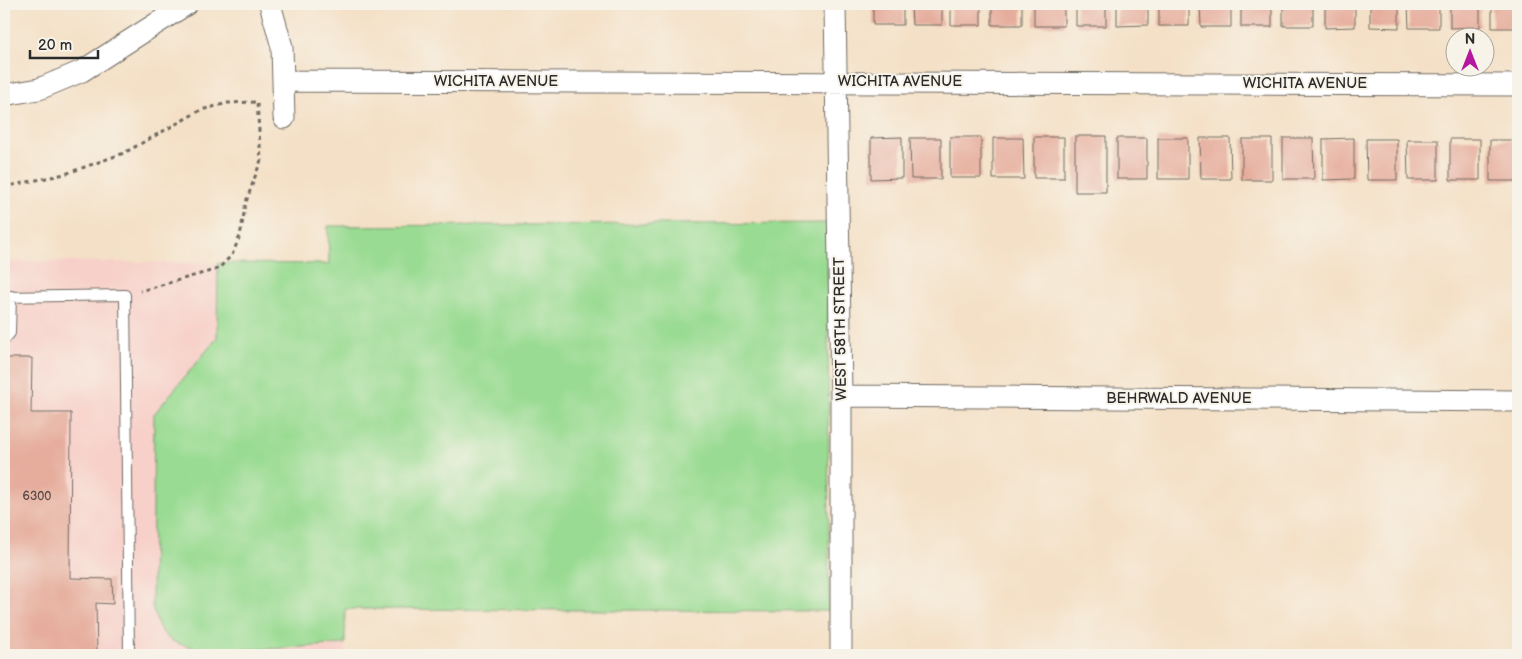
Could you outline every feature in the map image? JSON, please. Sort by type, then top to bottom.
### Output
[{"type":"street","points":[[4,95],[39,88],[82,71],[187,4]]},
{"type":"street","points":[[270,4],[282,47],[284,118]]},
{"type":"street","name":"WEST 58TH STREET","points":[[835,4],[841,396],[841,655]]},
{"type":"street","name":"WICHITA AVENUE","points":[[283,81],[836,81],[1518,85]]},
{"type":"street","name":"BEHRWALD AVENUE","points":[[841,396],[1518,401]]},
{"type":"lane","points":[[4,340],[10,333],[8,296],[125,295],[129,655]]},
{"type":"path","points":[[4,187],[64,174],[124,153],[201,110],[228,103],[257,102],[261,160],[246,202],[240,236],[232,255],[218,269],[125,295]]},
{"type":"shaded area","points":[[4,261],[218,263],[217,338],[154,414],[208,650],[345,644],[346,655],[4,655]]},
{"type":"green space","points":[[828,223],[829,611],[345,609],[345,644],[253,649],[202,648],[182,645],[165,636],[160,628],[152,606],[154,414],[217,338],[218,263],[329,264],[328,226]]},
{"type":"building","points":[[873,4],[903,4],[903,25],[873,25]]},
{"type":"building","points":[[911,4],[942,4],[942,25],[912,25]]},
{"type":"building","points":[[951,4],[981,4],[981,25],[951,25]]},
{"type":"building","points":[[992,4],[1022,4],[1022,25],[992,25]]},
{"type":"building","points":[[1034,4],[1064,4],[1064,26],[1034,26]]},
{"type":"building","points":[[1076,4],[1106,4],[1106,26],[1076,26]]},
{"type":"building","points":[[1117,4],[1148,4],[1148,25],[1117,26]]},
{"type":"building","points":[[1159,4],[1189,4],[1189,26],[1159,26]]},
{"type":"building","points":[[1200,4],[1231,4],[1231,27],[1201,27]]},
{"type":"building","points":[[1241,4],[1272,4],[1272,27],[1241,27]]},
{"type":"building","points":[[1283,4],[1313,4],[1313,26],[1283,26]]},
{"type":"building","points":[[1325,4],[1355,4],[1355,27],[1325,28]]},
{"type":"building","points":[[1370,4],[1399,4],[1399,28],[1370,27]]},
{"type":"building","points":[[1408,4],[1439,4],[1439,28],[1409,28]]},
{"type":"building","points":[[1450,4],[1480,4],[1480,27],[1450,28]]},
{"type":"building","points":[[1492,4],[1518,4],[1518,28],[1492,28]]},
{"type":"building","points":[[1075,136],[1106,136],[1106,192],[1075,192]]},
{"type":"building","points":[[902,137],[902,178],[871,179],[871,138]]},
{"type":"building","points":[[950,137],[981,137],[981,178],[950,178]]},
{"type":"building","points":[[1034,137],[1064,137],[1064,178],[1034,178]]},
{"type":"building","points":[[910,138],[941,138],[941,179],[911,179]]},
{"type":"building","points":[[993,138],[1023,138],[1024,179],[993,179]]},
{"type":"building","points":[[1117,138],[1147,138],[1147,179],[1117,179]]},
{"type":"building","points":[[1158,138],[1188,138],[1188,179],[1158,179]]},
{"type":"building","points":[[1200,138],[1230,138],[1231,179],[1201,179]]},
{"type":"building","points":[[1283,138],[1313,138],[1314,179],[1283,179]]},
{"type":"building","points":[[1354,138],[1354,179],[1323,180],[1323,139]]},
{"type":"building","points":[[1242,139],[1272,139],[1272,180],[1242,180]]},
{"type":"building","points":[[1366,139],[1397,139],[1397,180],[1367,180]]},
{"type":"building","points":[[1450,139],[1480,139],[1480,180],[1450,180]]},
{"type":"building","points":[[1407,140],[1438,140],[1438,180],[1408,180]]},
{"type":"building","points":[[1490,140],[1518,140],[1518,181],[1490,181]]},
{"type":"building","points":[[4,358],[32,358],[31,413],[71,413],[70,578],[112,579],[113,604],[96,603],[97,655],[4,655]]}]
